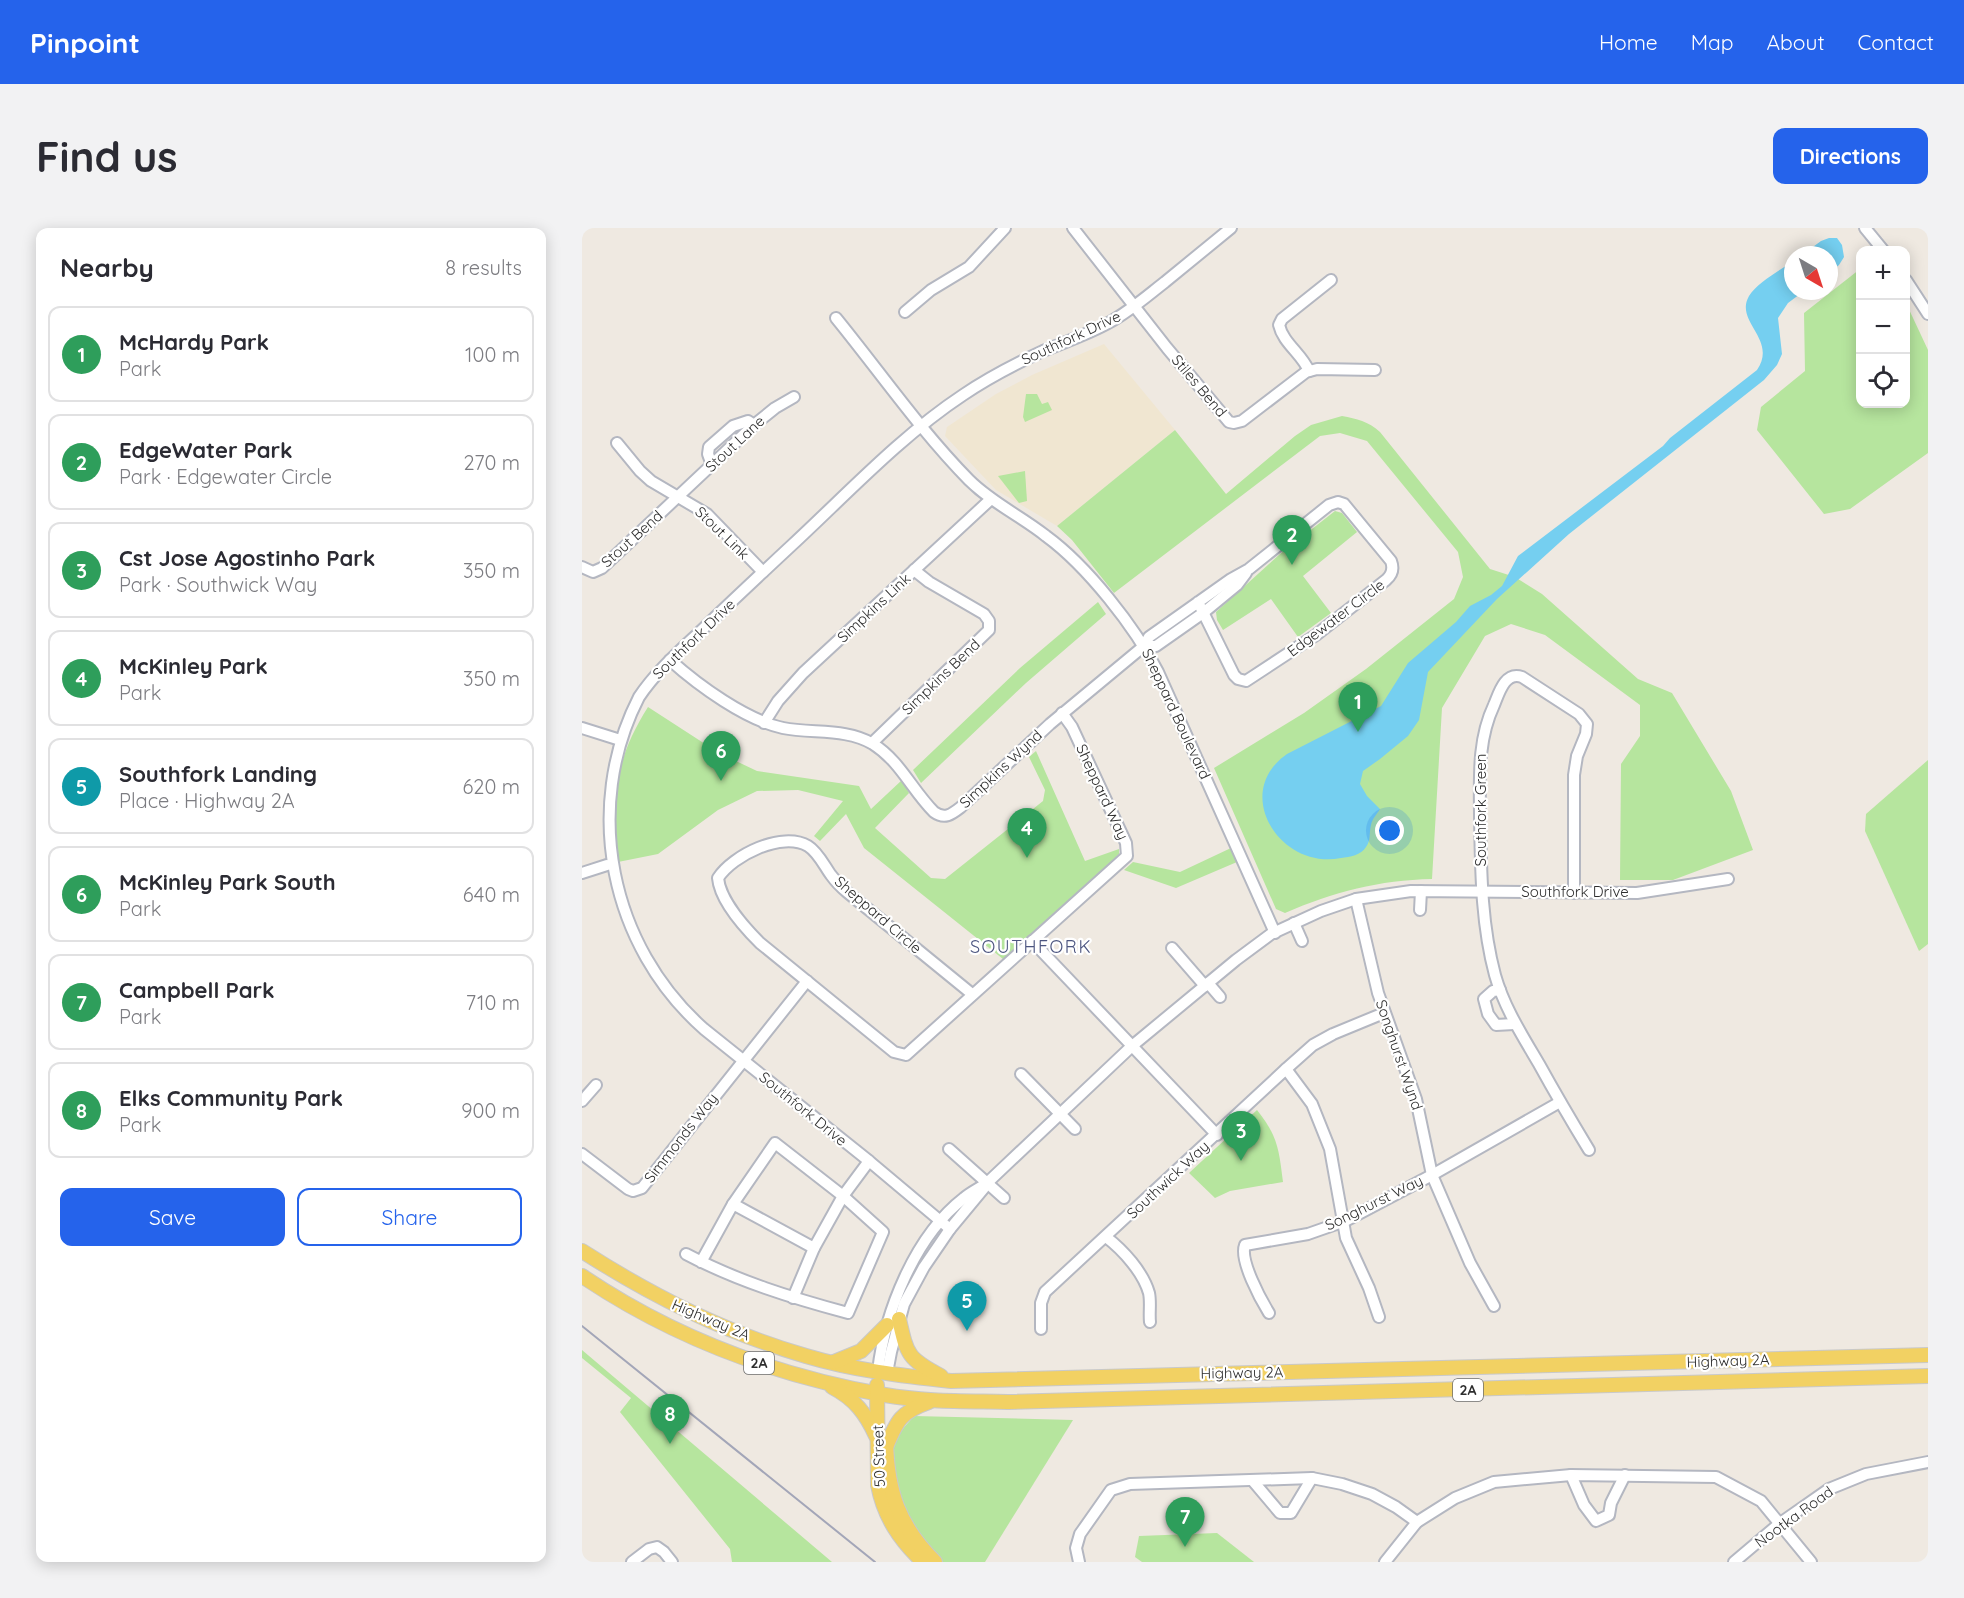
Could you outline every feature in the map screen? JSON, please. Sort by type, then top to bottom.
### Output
[{"type":"main road","name":"Highway 2A","points":[[582,1251],[618,1274],[688,1312],[740,1334],[808,1357],[882,1372],[951,1381],[1928,1355]]},
{"type":"main road","name":"Highway 2A","points":[[582,1276],[664,1325],[732,1354],[820,1381],[881,1394],[934,1400],[1008,1402],[1928,1376]]},
{"type":"main road","points":[[834,1362],[861,1351],[893,1322],[914,1360],[951,1381]]},
{"type":"main road","name":"50 Street","points":[[882,1372],[882,1444],[878,1485],[886,1514],[897,1534],[923,1562]]},
{"type":"main road","points":[[820,1381],[857,1404],[867,1416],[882,1444],[904,1414],[934,1400]]},
{"type":"main road","name":"50 Street","points":[[882,1444],[889,1482],[901,1517],[916,1542],[935,1562]]},
{"type":"street","points":[[905,312],[931,290],[969,267],[1005,228]]},
{"type":"street","points":[[1073,228],[1135,306]]},
{"type":"street","name":"Southfork Drive","points":[[950,1229],[691,1018],[654,976],[626,924],[607,865],[604,842],[604,805],[617,739],[639,697],[670,660],[922,425],[964,394],[1002,371],[1099,328],[1135,306],[1231,228]]},
{"type":"street","points":[[1865,228],[1880,246]]},
{"type":"street","points":[[1331,280],[1282,319],[1279,325],[1281,332],[1305,362],[1309,371],[1317,369],[1375,370]]},
{"type":"street","points":[[1910,287],[1928,314]]},
{"type":"street","name":"Stiles Bend","points":[[1135,306],[1229,422],[1242,421],[1299,376],[1309,371]]},
{"type":"street","name":"Sheppard Boulevard","points":[[836,318],[955,464],[991,499],[1046,535],[1067,553],[1112,604],[1144,646],[1236,842],[1275,933]]},
{"type":"street","name":"Stout Lane","points":[[679,497],[754,425],[775,408],[794,397]]},
{"type":"street","name":"Stout Link","points":[[617,443],[651,481],[711,519],[763,573]]},
{"type":"street","name":"Stout Bend","points":[[582,567],[593,572],[602,568],[679,497]]},
{"type":"street","name":"Simpkins Link","points":[[764,723],[778,701],[803,673],[991,499]]},
{"type":"street","name":"Edgewater Circle","points":[[1198,602],[1234,675],[1246,681],[1316,635],[1386,580],[1392,573],[1393,565],[1348,508],[1338,502],[1329,505],[1249,569]]},
{"type":"street","points":[[1249,569],[1237,585],[1203,613],[1156,646],[1144,646],[1149,637],[1231,579],[1249,569]]},
{"type":"street","name":"Simpkins Bend","points":[[872,743],[989,630],[989,621],[984,614],[929,582],[914,570]]},
{"type":"street","name":"Simpkins Wynd","points":[[670,660],[720,697],[764,723],[796,730],[842,734],[872,743],[899,767],[934,812],[948,816],[961,807],[1062,712],[1144,646]]},
{"type":"street","name":"Southfork Green","points":[[1481,891],[1482,741],[1490,714],[1502,688],[1507,680],[1517,675],[1579,714],[1587,724],[1574,775],[1574,893]]},
{"type":"street","name":"Sheppard Way","points":[[1032,941],[1122,862],[1128,853],[1126,843],[1072,727],[1062,712]]},
{"type":"street","points":[[582,728],[617,739]]},
{"type":"street","name":"Sheppard Circle","points":[[972,994],[847,892],[807,846],[782,843],[755,849],[743,855],[718,878],[721,891],[752,935],[900,1055],[911,1052],[1032,941]]},
{"type":"street","points":[[582,873],[607,865]]},
{"type":"street","name":"Southfork Drive","points":[[882,1372],[899,1291],[919,1251],[941,1221],[963,1199],[987,1183],[1132,1046],[1247,950],[1275,933],[1330,907],[1356,899],[1421,891],[1637,893],[1728,879]]},
{"type":"street","points":[[1420,910],[1421,891]]},
{"type":"street","points":[[1481,891],[1488,943],[1500,990],[1514,1024],[1589,1150]]},
{"type":"street","name":"Songhurst Wynd","points":[[1356,899],[1384,1013],[1416,1099],[1432,1175],[1470,1263],[1494,1306]]},
{"type":"street","points":[[1294,923],[1302,941]]},
{"type":"street","points":[[1032,941],[1217,1135]]},
{"type":"street","points":[[1172,948],[1220,998]]},
{"type":"street","points":[[742,1060],[807,981]]},
{"type":"street","points":[[1500,990],[1493,991],[1484,999],[1488,1014],[1496,1025],[1514,1024]]},
{"type":"street","name":"Southwick Way","points":[[1041,1329],[1041,1304],[1046,1292],[1286,1069],[1313,1045],[1332,1034],[1384,1013]]},
{"type":"street","name":"Simmonds Way","points":[[582,1154],[628,1190],[642,1188],[742,1060]]},
{"type":"street","points":[[1286,1069],[1312,1104],[1330,1149],[1345,1221],[1346,1238],[1370,1288],[1379,1317]]},
{"type":"street","points":[[1021,1074],[1075,1129]]},
{"type":"street","points":[[582,1101],[596,1085]]},
{"type":"street","name":"Songhurst Way","points":[[1269,1313],[1251,1277],[1243,1250],[1245,1245],[1308,1234],[1345,1221],[1432,1175],[1560,1102]]},
{"type":"street","points":[[686,1254],[701,1262],[716,1270],[793,1298],[848,1313],[883,1233],[843,1196],[775,1143],[734,1204],[701,1262]]},
{"type":"street","points":[[949,1149],[1004,1198]]},
{"type":"street","points":[[793,1298],[814,1248],[843,1196],[868,1161]]},
{"type":"street","name":"Southfork Drive","points":[[893,1322],[924,1267],[950,1229],[987,1183]]},
{"type":"street","points":[[734,1204],[814,1248]]},
{"type":"street","points":[[1106,1237],[1127,1258],[1143,1279],[1149,1295],[1150,1322]]},
{"type":"street","name":"Nootka Road","points":[[1734,1562],[1779,1524],[1829,1489],[1866,1474],[1928,1462]]},
{"type":"street","points":[[1571,1475],[1584,1505],[1596,1521],[1609,1515],[1611,1503],[1625,1475]]},
{"type":"street","points":[[1391,1560],[1417,1522],[1455,1498],[1494,1482],[1571,1475],[1625,1475],[1716,1477],[1761,1501],[1810,1562]]},
{"type":"street","points":[[1078,1562],[1076,1548],[1080,1534],[1112,1490],[1131,1484],[1312,1478],[1342,1484],[1372,1494],[1417,1522]]},
{"type":"street","points":[[1253,1481],[1280,1513],[1291,1513],[1312,1478]]},
{"type":"street","points":[[632,1562],[649,1549],[657,1547],[672,1562]]},
{"type":"shaded area","points":[[1104,344],[1175,430],[1057,526],[996,490],[945,436],[947,427],[996,394],[1032,375]]},
{"type":"green space","points":[[1856,272],[1856,408],[1910,408],[1910,312],[1928,350],[1928,453],[1850,509],[1824,514],[1757,430],[1761,407],[1805,371],[1804,313],[1821,300],[1838,300],[1838,286]]},
{"type":"green space","points":[[1026,394],[1037,394],[1042,404],[1048,402],[1052,410],[1025,422],[1023,417]]},
{"type":"green space","points":[[1342,416],[1367,423],[1380,432],[1490,569],[1515,577],[1542,594],[1638,679],[1672,693],[1731,791],[1753,850],[1673,880],[1620,880],[1621,764],[1640,736],[1640,705],[1545,635],[1511,624],[1485,636],[1442,708],[1432,879],[1357,888],[1285,913],[1276,909],[1214,768],[1304,713],[1366,669],[1454,599],[1463,577],[1458,552],[1367,441],[1340,433],[1320,436],[1114,593],[1072,540],[1057,526],[1175,430],[1226,494],[1311,425]]},
{"type":"green space","points":[[1025,471],[1027,501],[1019,503],[998,476]]},
{"type":"green space","points":[[1335,511],[1342,513],[1357,532],[1303,576],[1331,613],[1298,637],[1271,599],[1223,630],[1217,620],[1216,612],[1280,554]]},
{"type":"green space","points":[[1098,602],[1106,614],[1026,683],[921,783],[913,770],[1020,668]]},
{"type":"green space","points":[[648,707],[719,753],[757,771],[859,786],[871,809],[902,780],[909,793],[875,828],[931,878],[945,879],[1043,801],[1045,790],[1029,757],[1036,751],[1085,861],[1119,849],[1119,854],[1008,963],[864,848],[846,814],[820,841],[814,836],[843,801],[798,790],[757,791],[718,810],[658,854],[618,862],[615,800],[618,782],[628,745]]},
{"type":"green space","points":[[1928,760],[1928,944],[1919,951],[1865,831],[1866,814]]},
{"type":"green space","points":[[1231,848],[1237,862],[1176,888],[1124,870],[1133,862],[1180,872]]},
{"type":"green space","points":[[1257,1110],[1276,1144],[1283,1182],[1230,1191],[1215,1198],[1189,1173]]},
{"type":"green space","points":[[582,1350],[832,1562],[732,1562],[730,1549],[620,1412],[631,1398],[582,1358]]},
{"type":"green space","points":[[914,1416],[1073,1420],[985,1562],[943,1562],[920,1540],[893,1495],[893,1440]]},
{"type":"green space","points":[[1217,1533],[1254,1562],[1142,1562],[1135,1557],[1139,1536]]},
{"type":"water","points":[[1837,238],[1842,245],[1844,257],[1838,266],[1838,246],[1814,246],[1821,241]]},
{"type":"water","points":[[1784,267],[1784,300],[1792,300],[1778,318],[1782,354],[1777,365],[1764,380],[1569,534],[1497,599],[1428,672],[1419,720],[1408,736],[1363,771],[1360,784],[1367,796],[1380,809],[1373,819],[1369,842],[1364,850],[1348,857],[1319,859],[1299,852],[1282,841],[1270,825],[1263,807],[1263,788],[1271,770],[1287,754],[1381,706],[1408,663],[1456,622],[1470,606],[1491,595],[1502,586],[1518,556],[1663,446],[1670,438],[1757,370],[1762,359],[1762,349],[1760,340],[1750,323],[1746,305],[1749,296],[1769,277]]},
{"type":"railway","points":[[582,1326],[875,1562]]},
{"type":"place","name":"EdgeWater Park","points":[[1292,565]]},
{"type":"place","name":"McHardy Park","points":[[1358,732]]},
{"type":"place","name":"McKinley Park South","points":[[721,781]]},
{"type":"place","name":"McKinley Park","points":[[1027,858]]},
{"type":"place","name":"Cst Jose Agostinho Park","points":[[1241,1161]]},
{"type":"place","name":"Southfork Landing","points":[[967,1331]]},
{"type":"place","name":"Elks Community Park","points":[[670,1444]]},
{"type":"place","name":"Campbell Park","points":[[1185,1547]]},
{"type":"district","name":"SOUTHFORK","points":[[1031,947]]}]
